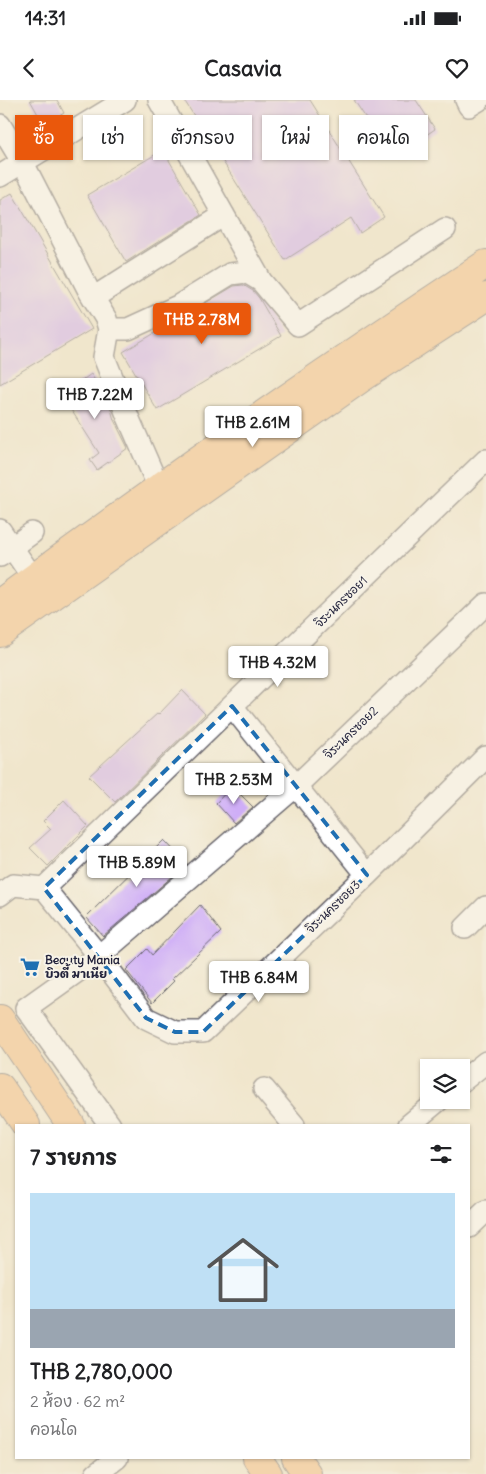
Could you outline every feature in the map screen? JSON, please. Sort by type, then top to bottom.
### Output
[{"type":"main road","points":[[0,603],[159,488],[355,351],[486,264]]},
{"type":"main road","points":[[0,633],[360,379],[486,297]]},
{"type":"main road","points":[[0,1019],[70,1124]]},
{"type":"main road","points":[[0,1087],[25,1124]]},
{"type":"main road","points":[[258,1459],[268,1474]]},
{"type":"main road","points":[[297,1459],[307,1474]]},
{"type":"street","points":[[0,176],[125,100]]},
{"type":"street","points":[[159,100],[262,281],[298,325],[445,229]]},
{"type":"street","points":[[466,100],[469,106],[479,100]]},
{"type":"street","points":[[0,125],[23,163],[106,319],[109,329],[104,356],[159,488]]},
{"type":"street","points":[[94,298],[224,215]]},
{"type":"street","points":[[109,329],[128,329],[141,324],[178,306],[230,274],[246,272],[262,281]]},
{"type":"street","name":"จิระนครซอย1","points":[[44,888],[486,460]]},
{"type":"street","points":[[0,530],[6,552],[33,578]]},
{"type":"street","points":[[6,552],[32,533]]},
{"type":"street","name":"จิระนครซอย2","points":[[109,1124],[26,1008],[99,956],[296,786],[486,604]]},
{"type":"street","points":[[232,706],[367,875]]},
{"type":"street","name":"จิระนครซอย3","points":[[44,888],[146,1018],[175,1032],[203,1032],[486,758]]},
{"type":"street","points":[[0,895],[13,885],[44,888]]},
{"type":"street","points":[[465,928],[486,907]]},
{"type":"street","points":[[470,1075],[486,1062]]},
{"type":"street","points":[[264,1089],[293,1124]]},
{"type":"street","points":[[410,1124],[428,1109]]},
{"type":"street","points":[[470,1226],[486,1211]]},
{"type":"street","points":[[96,1474],[116,1459]]},
{"type":"highlighted area","points":[[232,706],[367,875],[203,1032],[175,1032],[146,1018],[44,888]]},
{"type":"building","points":[[30,100],[57,100],[64,113],[61,115],[38,115]]},
{"type":"building","points":[[184,100],[310,100],[319,115],[262,115],[262,160],[329,160],[329,130],[339,146],[339,160],[348,160],[384,217],[360,233],[351,218],[285,260],[222,160],[252,160],[252,115],[193,115]]},
{"type":"building","points":[[354,100],[416,100],[426,115],[364,115]]},
{"type":"building","points":[[428,118],[435,129],[428,134]]},
{"type":"building","points":[[153,156],[153,160],[169,160],[201,215],[126,262],[87,195]]},
{"type":"building","points":[[12,193],[92,329],[0,384],[0,200]]},
{"type":"building","points":[[243,285],[253,291],[259,298],[281,336],[157,410],[123,352],[234,286]]},
{"type":"building","points":[[91,374],[110,406],[114,420],[128,448],[97,470],[90,460],[99,453],[68,405],[63,409],[56,399]]},
{"type":"building","points":[[182,690],[205,714],[115,802],[89,776],[159,714]]},
{"type":"building","points":[[232,786],[253,807],[234,823],[216,803]]},
{"type":"building","points":[[64,800],[88,826],[48,866],[30,848],[51,829],[43,821]]},
{"type":"building","points":[[164,840],[187,864],[103,936],[86,917]]},
{"type":"building","points":[[200,905],[221,932],[172,979],[174,981],[152,1003],[126,970],[147,949],[152,955]]},
{"type":"place","name":"Beauty Mania บิวตี้ มาเนีย","points":[[30,967]]}]
